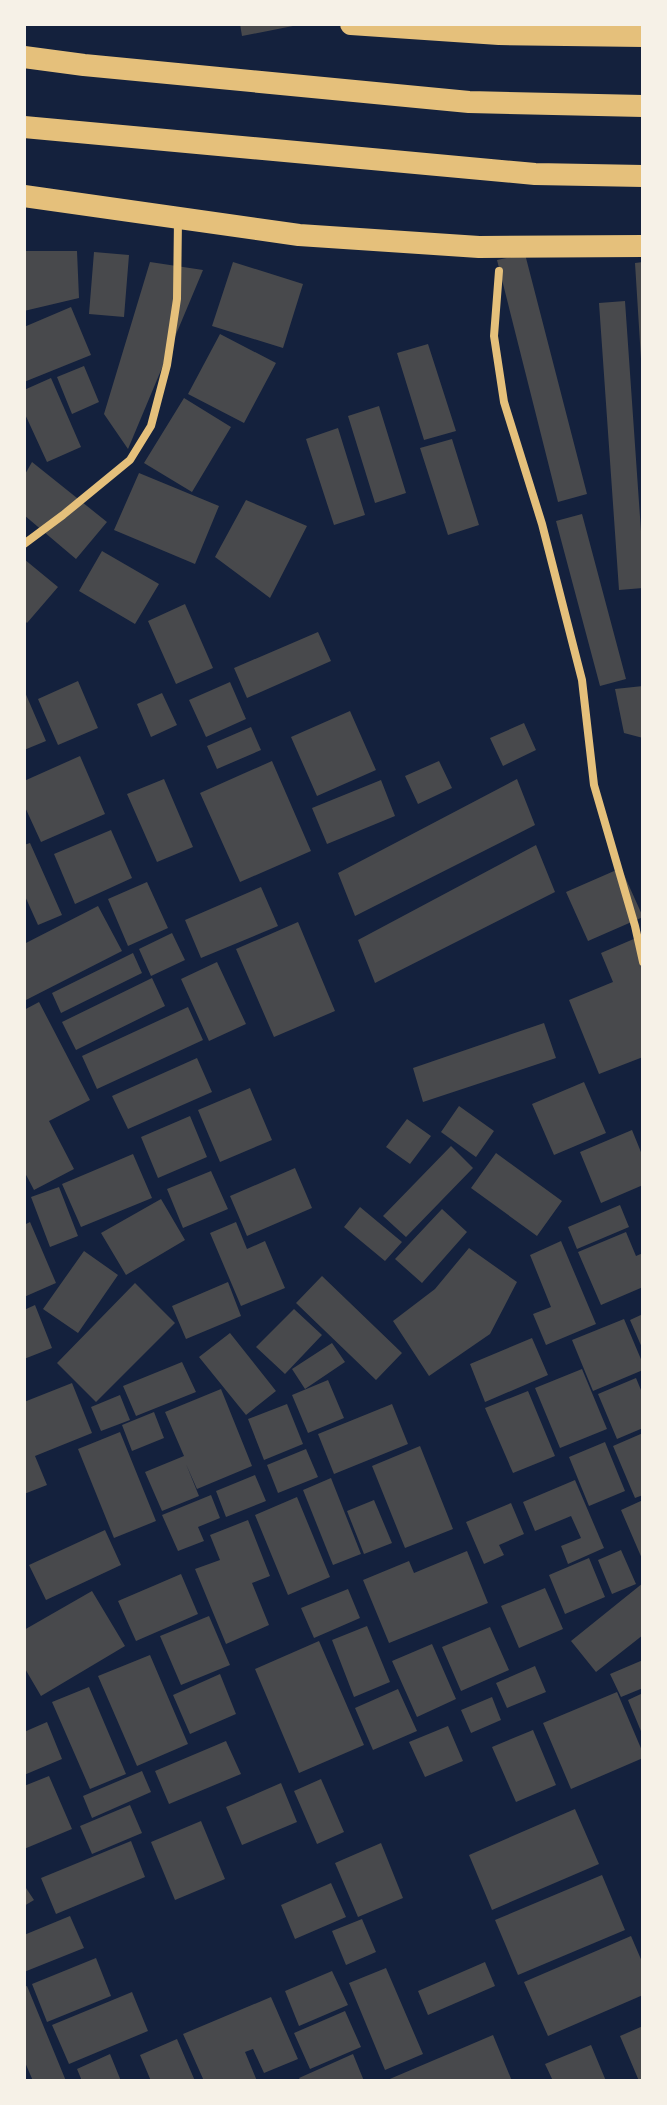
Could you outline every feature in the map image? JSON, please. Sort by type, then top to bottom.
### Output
[{"type":"highway","points":[[351,24],[643,36]]},
{"type":"highway","points":[[24,57],[469,102],[643,106]]},
{"type":"highway","points":[[24,127],[535,174],[643,176]]},
{"type":"highway","points":[[24,196],[299,235],[479,247],[643,246]]},
{"type":"street","points":[[24,544],[130,460],[151,426],[167,365],[177,299],[178,218]]},
{"type":"street","points":[[499,271],[494,336],[504,402],[542,524],[582,680],[594,785],[643,962]]},
{"type":"building","points":[[240,24],[298,24],[298,25],[242,36]]},
{"type":"building","points":[[24,251],[77,251],[79,298],[24,311]]},
{"type":"building","points":[[94,252],[129,255],[124,317],[89,314]]},
{"type":"building","points":[[525,254],[587,494],[558,502],[497,260]]},
{"type":"building","points":[[150,262],[203,270],[128,449],[104,414]]},
{"type":"building","points":[[233,262],[303,284],[283,348],[212,326]]},
{"type":"building","points":[[643,262],[643,359],[641,359],[635,263]]},
{"type":"building","points":[[625,301],[643,588],[619,590],[599,303]]},
{"type":"building","points":[[71,307],[91,355],[24,382],[24,327]]},
{"type":"building","points":[[220,334],[276,363],[244,423],[188,394]]},
{"type":"building","points":[[428,344],[456,431],[424,440],[397,353]]},
{"type":"building","points":[[84,366],[99,402],[72,414],[57,377]]},
{"type":"building","points":[[51,378],[81,447],[47,462],[24,412],[24,390]]},
{"type":"building","points":[[184,398],[231,427],[192,492],[144,463]]},
{"type":"building","points":[[379,406],[406,493],[375,503],[348,416]]},
{"type":"building","points":[[338,428],[365,515],[334,525],[306,439]]},
{"type":"building","points":[[452,439],[479,525],[448,535],[420,448]]},
{"type":"building","points":[[32,462],[107,522],[76,559],[24,515],[24,476]]},
{"type":"building","points":[[139,473],[219,506],[195,564],[114,530]]},
{"type":"building","points":[[246,500],[307,526],[270,598],[215,557]]},
{"type":"building","points":[[582,514],[626,679],[600,686],[556,521]]},
{"type":"building","points":[[102,551],[159,584],[135,624],[79,591]]},
{"type":"building","points":[[24,559],[58,587],[27,623],[24,620]]},
{"type":"building","points":[[185,604],[213,668],[176,684],[148,621]]},
{"type":"building","points":[[318,632],[331,661],[247,698],[234,668]]},
{"type":"building","points":[[78,681],[98,728],[58,745],[38,699]]},
{"type":"building","points":[[230,682],[246,719],[206,737],[189,700]]},
{"type":"building","points":[[643,686],[643,738],[624,733],[615,689]]},
{"type":"building","points":[[24,690],[46,741],[24,750]]},
{"type":"building","points":[[162,693],[177,725],[151,737],[137,704]]},
{"type":"building","points":[[350,711],[376,770],[317,796],[291,737]]},
{"type":"building","points":[[524,723],[536,750],[503,766],[490,738]]},
{"type":"building","points":[[251,727],[261,750],[217,769],[207,746]]},
{"type":"building","points":[[80,756],[105,814],[41,842],[24,805],[24,781]]},
{"type":"building","points":[[272,761],[311,851],[240,882],[200,793]]},
{"type":"building","points":[[439,761],[452,788],[418,804],[405,776]]},
{"type":"building","points":[[164,779],[193,847],[157,862],[127,794]]},
{"type":"building","points":[[517,779],[535,825],[355,916],[338,873]]},
{"type":"building","points":[[381,780],[395,816],[327,844],[312,808]]},
{"type":"building","points":[[111,830],[132,878],[75,904],[54,854]]},
{"type":"building","points":[[30,843],[62,915],[38,925],[24,894],[24,845]]},
{"type":"building","points":[[536,845],[555,892],[375,983],[358,940]]},
{"type":"building","points":[[621,868],[643,917],[588,941],[566,892]]},
{"type":"building","points":[[147,882],[168,928],[128,946],[108,899]]},
{"type":"building","points":[[261,887],[278,926],[201,958],[185,920]]},
{"type":"building","points":[[98,906],[122,951],[24,1001],[24,944]]},
{"type":"building","points":[[298,922],[335,1011],[274,1037],[236,949]]},
{"type":"building","points":[[172,933],[185,960],[151,976],[139,949]]},
{"type":"building","points":[[643,935],[643,1057],[599,1074],[569,1000],[613,982],[601,953]]},
{"type":"building","points":[[133,953],[142,973],[61,1013],[52,993]]},
{"type":"building","points":[[217,962],[246,1024],[209,1041],[181,979]]},
{"type":"building","points":[[152,978],[165,1006],[76,1050],[62,1022]]},
{"type":"building","points":[[39,1002],[90,1100],[49,1121],[74,1169],[34,1190],[24,1171],[24,1010]]},
{"type":"building","points":[[188,1007],[203,1040],[97,1089],[82,1056]]},
{"type":"building","points":[[544,1023],[556,1058],[423,1102],[413,1068]]},
{"type":"building","points":[[197,1058],[212,1092],[128,1129],[112,1096]]},
{"type":"building","points":[[584,1082],[606,1133],[554,1155],[532,1104]]},
{"type":"building","points":[[250,1088],[272,1140],[220,1162],[198,1110]]},
{"type":"building","points":[[459,1106],[494,1131],[476,1157],[441,1132]]},
{"type":"building","points":[[190,1116],[207,1157],[158,1178],[141,1137]]},
{"type":"building","points":[[407,1119],[431,1136],[410,1164],[386,1147]]},
{"type":"building","points":[[632,1130],[643,1157],[643,1185],[601,1203],[580,1152]]},
{"type":"building","points":[[451,1146],[473,1168],[406,1237],[383,1216]]},
{"type":"building","points":[[496,1153],[562,1201],[537,1236],[471,1188]]},
{"type":"building","points":[[133,1154],[152,1198],[81,1227],[62,1184]]},
{"type":"building","points":[[295,1168],[312,1208],[247,1236],[230,1196]]},
{"type":"building","points":[[211,1171],[228,1209],[183,1228],[167,1189]]},
{"type":"building","points":[[59,1187],[78,1236],[50,1247],[31,1197]]},
{"type":"building","points":[[161,1199],[185,1240],[126,1275],[101,1233]]},
{"type":"building","points":[[620,1205],[629,1227],[577,1249],[568,1227]]},
{"type":"building","points":[[360,1207],[402,1242],[385,1261],[344,1227]]},
{"type":"building","points":[[442,1209],[467,1232],[422,1283],[395,1259]]},
{"type":"building","points":[[30,1222],[56,1283],[24,1297],[24,1225]]},
{"type":"building","points":[[236,1222],[247,1249],[265,1241],[285,1288],[241,1306],[210,1233]]},
{"type":"building","points":[[626,1232],[636,1256],[643,1253],[643,1287],[601,1305],[578,1252]]},
{"type":"building","points":[[561,1241],[596,1324],[546,1345],[533,1314],[551,1307],[530,1255]]},
{"type":"building","points":[[469,1248],[517,1282],[490,1334],[429,1376],[393,1321],[435,1289]]},
{"type":"building","points":[[84,1251],[118,1275],[78,1333],[43,1309]]},
{"type":"building","points":[[322,1276],[402,1353],[376,1380],[296,1303]]},
{"type":"building","points":[[228,1282],[241,1316],[186,1339],[172,1306]]},
{"type":"building","points":[[135,1283],[175,1323],[96,1402],[57,1363]]},
{"type":"building","points":[[35,1305],[52,1348],[24,1359],[24,1310]]},
{"type":"building","points":[[294,1309],[322,1335],[285,1374],[256,1347]]},
{"type":"building","points":[[643,1314],[643,1350],[630,1320]]},
{"type":"building","points":[[624,1319],[643,1370],[593,1391],[572,1340]]},
{"type":"building","points":[[230,1333],[276,1391],[246,1415],[199,1357]]},
{"type":"building","points":[[532,1338],[548,1375],[485,1402],[470,1364]]},
{"type":"building","points":[[332,1343],[345,1362],[305,1389],[292,1369]]},
{"type":"building","points":[[182,1362],[196,1392],[136,1416],[123,1386]]},
{"type":"building","points":[[582,1369],[607,1429],[560,1448],[535,1388]]},
{"type":"building","points":[[636,1378],[643,1395],[643,1428],[617,1439],[598,1394]]},
{"type":"building","points":[[328,1380],[344,1418],[308,1433],[292,1395]]},
{"type":"building","points":[[72,1383],[92,1433],[35,1456],[47,1485],[24,1494],[24,1402]]},
{"type":"building","points":[[221,1389],[252,1466],[197,1489],[186,1464],[199,1496],[162,1511],[145,1472],[184,1456],[165,1412]]},
{"type":"building","points":[[528,1391],[555,1456],[513,1473],[485,1408]]},
{"type":"building","points":[[120,1395],[130,1420],[101,1431],[91,1407]]},
{"type":"building","points":[[287,1404],[303,1444],[264,1460],[248,1419]]},
{"type":"building","points":[[392,1404],[408,1444],[334,1474],[318,1434]]},
{"type":"building","points":[[154,1412],[164,1438],[132,1451],[122,1425]]},
{"type":"building","points":[[120,1432],[156,1521],[114,1538],[78,1449]]},
{"type":"building","points":[[643,1433],[643,1495],[635,1498],[613,1446]]},
{"type":"building","points":[[605,1442],[625,1491],[589,1506],[569,1457]]},
{"type":"building","points":[[420,1446],[453,1529],[405,1548],[372,1466]]},
{"type":"building","points":[[306,1449],[318,1477],[278,1493],[267,1465]]},
{"type":"building","points":[[255,1475],[266,1501],[226,1517],[216,1491]]},
{"type":"building","points":[[331,1478],[361,1554],[333,1565],[303,1490]]},
{"type":"building","points":[[575,1480],[604,1548],[568,1564],[561,1546],[581,1538],[571,1516],[535,1531],[523,1502]]},
{"type":"building","points":[[211,1495],[220,1518],[198,1527],[204,1541],[178,1551],[162,1515]]},
{"type":"building","points":[[297,1497],[330,1577],[288,1595],[255,1515]]},
{"type":"building","points":[[374,1500],[392,1543],[364,1554],[347,1511]]},
{"type":"building","points":[[643,1500],[643,1561],[621,1510]]},
{"type":"building","points":[[511,1503],[524,1534],[499,1545],[504,1555],[484,1564],[466,1522]]},
{"type":"building","points":[[248,1520],[270,1576],[252,1583],[269,1625],[226,1644],[195,1569],[220,1560],[210,1535]]},
{"type":"building","points":[[105,1530],[121,1565],[46,1600],[29,1565]]},
{"type":"building","points":[[621,1550],[636,1584],[612,1594],[598,1560]]},
{"type":"building","points":[[467,1551],[488,1603],[389,1643],[363,1580],[409,1561],[414,1573]]},
{"type":"building","points":[[589,1558],[605,1597],[565,1614],[549,1575]]},
{"type":"building","points":[[181,1574],[198,1614],[136,1641],[118,1601]]},
{"type":"building","points":[[643,1583],[643,1635],[596,1672],[571,1641]]},
{"type":"building","points":[[545,1588],[563,1629],[519,1648],[501,1606]]},
{"type":"building","points":[[348,1589],[360,1618],[314,1638],[301,1608]]},
{"type":"building","points":[[92,1591],[125,1646],[41,1696],[24,1667],[24,1630]]},
{"type":"building","points":[[209,1616],[230,1665],[181,1685],[160,1636]]},
{"type":"building","points":[[367,1626],[390,1682],[354,1697],[332,1640]]},
{"type":"building","points":[[490,1627],[509,1670],[461,1691],[442,1647]]},
{"type":"building","points":[[319,1641],[364,1745],[299,1773],[255,1669]]},
{"type":"building","points":[[432,1644],[456,1699],[417,1717],[392,1661]]},
{"type":"building","points":[[150,1655],[188,1744],[137,1766],[98,1676]]},
{"type":"building","points":[[643,1660],[643,1688],[621,1697],[610,1674]]},
{"type":"building","points":[[535,1666],[546,1692],[507,1708],[496,1683]]},
{"type":"building","points":[[220,1674],[236,1714],[190,1734],[173,1695]]},
{"type":"building","points":[[89,1687],[126,1774],[90,1789],[52,1702]]},
{"type":"building","points":[[398,1689],[417,1731],[373,1750],[355,1708]]},
{"type":"building","points":[[617,1692],[643,1758],[571,1789],[543,1723]]},
{"type":"building","points":[[643,1693],[643,1736],[628,1700]]},
{"type":"building","points":[[492,1697],[501,1720],[471,1733],[461,1710]]},
{"type":"building","points":[[47,1722],[62,1759],[24,1775],[24,1732]]},
{"type":"building","points":[[448,1726],[463,1761],[425,1777],[409,1742]]},
{"type":"building","points":[[533,1730],[556,1785],[516,1802],[492,1747]]},
{"type":"building","points":[[226,1741],[241,1774],[169,1804],[155,1771]]},
{"type":"building","points":[[142,1771],[151,1792],[92,1818],[83,1796]]},
{"type":"building","points":[[49,1776],[72,1829],[24,1849],[24,1786]]},
{"type":"building","points":[[321,1779],[344,1832],[317,1844],[294,1791]]},
{"type":"building","points":[[281,1783],[297,1822],[242,1845],[226,1807]]},
{"type":"building","points":[[130,1805],[142,1833],[92,1854],[80,1826]]},
{"type":"building","points":[[575,1809],[599,1864],[492,1910],[469,1855]]},
{"type":"building","points":[[201,1821],[225,1879],[175,1900],[151,1842]]},
{"type":"building","points":[[131,1841],[145,1877],[56,1914],[41,1878]]},
{"type":"building","points":[[381,1843],[403,1898],[358,1917],[335,1863]]},
{"type":"building","points":[[602,1875],[625,1930],[518,1975],[495,1920]]},
{"type":"building","points":[[331,1883],[346,1917],[295,1939],[281,1905]]},
{"type":"building","points":[[24,1885],[34,1900],[24,1906]]},
{"type":"building","points":[[70,1916],[84,1948],[24,1972],[24,1935]]},
{"type":"building","points":[[362,1919],[376,1952],[346,1965],[332,1931]]},
{"type":"building","points":[[631,1936],[643,1964],[643,1995],[548,2036],[524,1982]]},
{"type":"building","points":[[96,1958],[111,1996],[47,2022],[32,1984]]},
{"type":"building","points":[[485,1962],[495,1986],[428,2015],[418,1991]]},
{"type":"building","points":[[386,1968],[423,2054],[385,2070],[349,1983]]},
{"type":"building","points":[[332,1971],[348,2005],[299,2026],[285,1991]]},
{"type":"building","points":[[27,1986],[66,2081],[33,2081],[24,2060],[24,1987]]},
{"type":"building","points":[[132,1992],[148,2031],[69,2064],[52,2025]]},
{"type":"building","points":[[271,1997],[298,2059],[264,2073],[253,2049],[245,2052],[257,2081],[204,2081],[183,2034]]},
{"type":"building","points":[[345,2011],[361,2047],[310,2069],[294,2033]]},
{"type":"building","points":[[643,2026],[643,2081],[639,2081],[620,2036]]},
{"type":"building","points":[[493,2035],[512,2081],[385,2081]]},
{"type":"building","points":[[177,2039],[195,2081],[151,2081],[140,2055]]},
{"type":"building","points":[[591,2045],[606,2081],[553,2081],[545,2064]]},
{"type":"building","points":[[110,2054],[121,2081],[82,2081],[77,2069]]},
{"type":"building","points":[[353,2054],[364,2081],[301,2081],[299,2078]]}]
